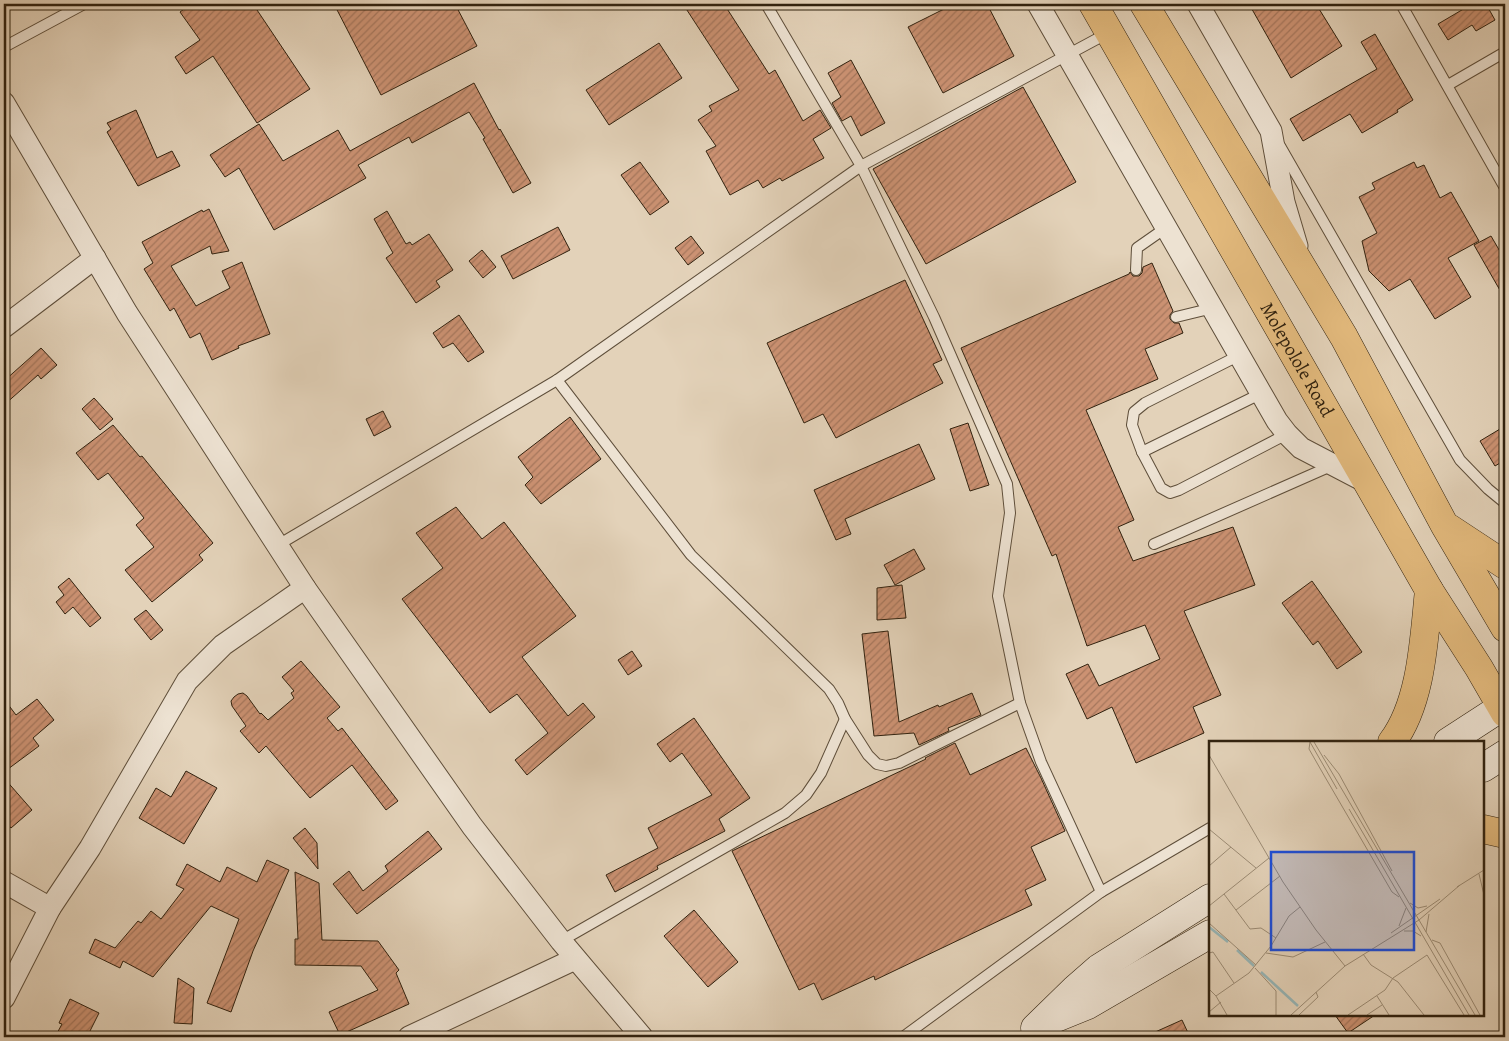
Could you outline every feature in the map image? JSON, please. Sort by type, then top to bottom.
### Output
[{"type":"main road","name":"Molepolole Road","points":[[1093,4],[1429,590],[1504,708]]},
{"type":"main road","points":[[1144,4],[1344,337],[1445,526],[1505,628]]},
{"type":"main road","points":[[1445,526],[1505,565]]},
{"type":"main road","points":[[1393,741],[1410,708],[1418,682],[1429,590]]},
{"type":"main road","points":[[1450,741],[1504,708]]},
{"type":"main road","points":[[1484,767],[1505,754]]},
{"type":"main road","points":[[1484,829],[1505,834]]},
{"type":"main road","points":[[1027,1032],[1099,968],[1209,899]]},
{"type":"main road","points":[[1027,1032],[1088,1005],[1209,935]]},
{"type":"street","points":[[1038,4],[1277,421],[1301,448],[1368,483]]},
{"type":"street","points":[[1198,4],[1271,130],[1284,202],[1305,271]]},
{"type":"street","points":[[6,109],[127,313],[306,588],[472,826],[561,941],[642,1037]]},
{"type":"street","points":[[4,327],[95,258]]},
{"type":"street","points":[[4,998],[50,908],[90,848],[187,681],[223,645],[306,588]]},
{"type":"street","points":[[4,882],[50,908]]},
{"type":"street","points":[[409,1037],[575,958]]},
{"type":"lane","points":[[4,47],[84,4]]},
{"type":"lane","points":[[766,4],[861,166],[934,317],[1007,484],[1010,513],[998,596],[1020,703],[1041,762],[1101,892]]},
{"type":"lane","points":[[1401,4],[1505,188]]},
{"type":"lane","points":[[278,545],[556,380],[861,166],[1110,32]]},
{"type":"lane","points":[[1448,85],[1505,52]]},
{"type":"lane","points":[[1271,130],[1460,460],[1488,489],[1505,503]]},
{"type":"lane","points":[[1136,270],[1137,248],[1167,227]]},
{"type":"lane","points":[[1176,317],[1213,308]]},
{"type":"lane","points":[[1240,355],[1144,403],[1134,412],[1132,424],[1142,452],[1161,488],[1170,493],[1179,490],[1287,434]]},
{"type":"lane","points":[[556,380],[691,555],[829,689],[838,703],[845,720],[868,755],[877,764],[886,766],[898,763],[1020,703]]},
{"type":"lane","points":[[1142,452],[1262,393]]},
{"type":"lane","points":[[1154,544],[1333,465]]},
{"type":"lane","points":[[561,941],[785,813],[806,795],[821,773],[845,720]]},
{"type":"lane","points":[[903,1037],[1101,892],[1209,829]]},
{"type":"building","points":[[191,4],[253,4],[310,89],[257,123],[213,56],[186,74],[175,57],[200,40],[180,12]]},
{"type":"building","points":[[334,4],[455,4],[477,46],[381,95]]},
{"type":"building","points":[[683,4],[724,4],[769,74],[775,70],[803,121],[820,110],[831,128],[813,139],[824,158],[782,181],[780,178],[763,188],[758,180],[730,195],[706,151],[716,146],[698,120],[712,111],[709,106],[739,90]]},
{"type":"building","points":[[954,4],[987,4],[1014,56],[943,93],[908,27]]},
{"type":"building","points":[[1249,4],[1316,4],[1342,46],[1291,78]]},
{"type":"building","points":[[1472,4],[1486,4],[1495,20],[1476,31],[1472,25],[1448,40],[1438,24]]},
{"type":"building","points":[[1375,34],[1413,100],[1397,110],[1398,112],[1362,133],[1350,114],[1303,141],[1290,119],[1377,69],[1361,42]]},
{"type":"building","points":[[659,43],[682,78],[609,125],[586,90]]},
{"type":"building","points":[[851,60],[885,123],[861,136],[851,116],[842,121],[832,103],[841,97],[828,73]]},
{"type":"building","points":[[474,83],[499,130],[531,183],[513,193],[483,139],[485,138],[469,112],[412,143],[409,137],[358,165],[366,178],[274,230],[239,168],[225,177],[210,155],[259,124],[283,161],[338,130],[350,151]]},
{"type":"building","points":[[1023,87],[1076,182],[926,264],[873,169]]},
{"type":"building","points":[[136,110],[157,158],[172,151],[180,166],[138,186],[107,132],[111,129],[107,123]]},
{"type":"building","points":[[640,162],[669,202],[650,215],[621,175]]},
{"type":"building","points":[[1414,162],[1417,168],[1424,165],[1440,198],[1451,192],[1479,241],[1448,258],[1471,297],[1435,319],[1410,279],[1389,291],[1369,271],[1362,241],[1377,233],[1359,197],[1375,189],[1372,183]]},
{"type":"building","points":[[209,209],[229,251],[212,254],[210,246],[171,266],[196,306],[230,288],[222,271],[242,262],[270,334],[238,346],[239,348],[212,360],[200,333],[190,338],[174,308],[170,311],[144,269],[153,263],[142,242],[202,210],[203,212]]},
{"type":"building","points":[[387,211],[406,244],[410,242],[412,245],[429,234],[453,270],[436,281],[440,287],[416,303],[386,258],[393,253],[374,219]]},
{"type":"building","points":[[558,227],[570,250],[513,279],[501,256]]},
{"type":"building","points":[[691,236],[704,253],[688,265],[675,248]]},
{"type":"building","points":[[1491,236],[1505,260],[1505,299],[1474,245]]},
{"type":"building","points":[[482,250],[496,267],[483,278],[469,261]]},
{"type":"building","points":[[1152,263],[1173,311],[1170,319],[1174,323],[1179,323],[1183,333],[1145,349],[1158,379],[1086,410],[1134,520],[1118,527],[1133,561],[1233,527],[1255,585],[1184,611],[1221,695],[1193,707],[1204,733],[1136,763],[1112,707],[1087,719],[1066,674],[1088,664],[1099,686],[1160,659],[1145,625],[1087,646],[1056,554],[1052,556],[961,348],[1130,272],[1133,276],[1139,276],[1142,273],[1143,267]]},
{"type":"building","points":[[905,280],[942,360],[933,364],[943,383],[836,438],[823,414],[804,423],[767,343]]},
{"type":"building","points":[[459,315],[484,352],[468,362],[453,343],[443,348],[433,333]]},
{"type":"building","points":[[41,348],[57,365],[41,379],[38,375],[4,405],[4,381]]},
{"type":"building","points":[[94,398],[113,419],[100,430],[82,409]]},
{"type":"building","points":[[383,411],[391,427],[374,436],[366,419]]},
{"type":"building","points":[[570,417],[601,459],[541,504],[525,485],[533,477],[518,457]]},
{"type":"building","points":[[968,423],[989,485],[970,491],[950,429]]},
{"type":"building","points":[[113,425],[140,457],[142,456],[213,543],[199,555],[203,560],[152,602],[125,570],[154,547],[136,525],[144,518],[108,473],[98,480],[76,453]]},
{"type":"building","points":[[1505,426],[1505,460],[1495,466],[1480,441]]},
{"type":"building","points":[[919,444],[935,479],[845,519],[851,534],[836,540],[814,490]]},
{"type":"building","points":[[456,507],[482,539],[504,522],[576,616],[522,657],[568,716],[583,703],[595,717],[527,775],[515,760],[548,733],[517,694],[490,713],[402,599],[443,568],[416,533]]},
{"type":"building","points":[[914,549],[925,569],[895,585],[884,565]]},
{"type":"building","points":[[69,578],[101,618],[90,627],[73,607],[65,614],[56,602],[64,595],[58,587]]},
{"type":"building","points":[[1312,581],[1362,652],[1337,669],[1318,641],[1313,645],[1282,603]]},
{"type":"building","points":[[902,585],[906,618],[877,620],[877,588]]},
{"type":"building","points":[[146,610],[163,630],[151,640],[134,619]]},
{"type":"building","points":[[888,631],[899,722],[972,693],[981,715],[948,728],[949,731],[919,745],[914,733],[874,736],[862,634]]},
{"type":"building","points":[[632,651],[642,666],[628,675],[618,660]]},
{"type":"building","points":[[301,661],[340,707],[327,718],[338,731],[342,728],[398,801],[386,810],[352,765],[310,798],[266,746],[259,753],[240,731],[246,726],[232,706],[231,701],[234,697],[243,693],[260,714],[268,720],[294,698],[291,693],[294,691],[282,677]]},
{"type":"building","points":[[4,699],[16,715],[37,699],[54,720],[33,738],[39,746],[4,772]]},
{"type":"building","points":[[694,718],[750,798],[719,819],[725,831],[657,866],[658,869],[615,892],[606,875],[658,848],[648,828],[712,795],[682,753],[670,762],[657,744]]},
{"type":"building","points":[[955,743],[970,775],[1026,748],[1041,778],[1065,831],[1031,847],[1046,880],[1025,890],[1032,905],[875,980],[874,976],[822,1000],[814,983],[799,990],[732,851],[926,759]]},
{"type":"building","points":[[186,771],[217,788],[184,844],[139,818],[156,788],[171,797]]},
{"type":"building","points":[[4,778],[32,810],[11,828],[4,820]]},
{"type":"building","points":[[305,828],[317,843],[318,869],[293,838]]},
{"type":"building","points":[[428,831],[442,849],[357,914],[333,884],[349,871],[363,891],[388,871],[385,866]]},
{"type":"building","points":[[267,860],[289,870],[253,951],[231,1012],[207,1003],[239,919],[211,906],[153,977],[123,961],[120,968],[89,953],[95,939],[115,948],[138,921],[141,923],[151,911],[161,919],[184,889],[176,885],[187,864],[220,882],[227,867],[257,882]]},
{"type":"building","points":[[295,872],[319,883],[322,940],[378,941],[399,970],[396,973],[409,1004],[340,1035],[329,1012],[378,990],[361,966],[295,965],[295,939],[298,939]]},
{"type":"building","points":[[694,910],[738,962],[708,987],[664,936]]},
{"type":"building","points":[[178,978],[194,988],[192,1024],[174,1023]]},
{"type":"building","points":[[70,999],[99,1013],[87,1037],[55,1037],[62,1024],[59,1023]]},
{"type":"building","points":[[1336,1016],[1374,1016],[1348,1033]]},
{"type":"building","points":[[1182,1020],[1190,1037],[1144,1037]]}]
